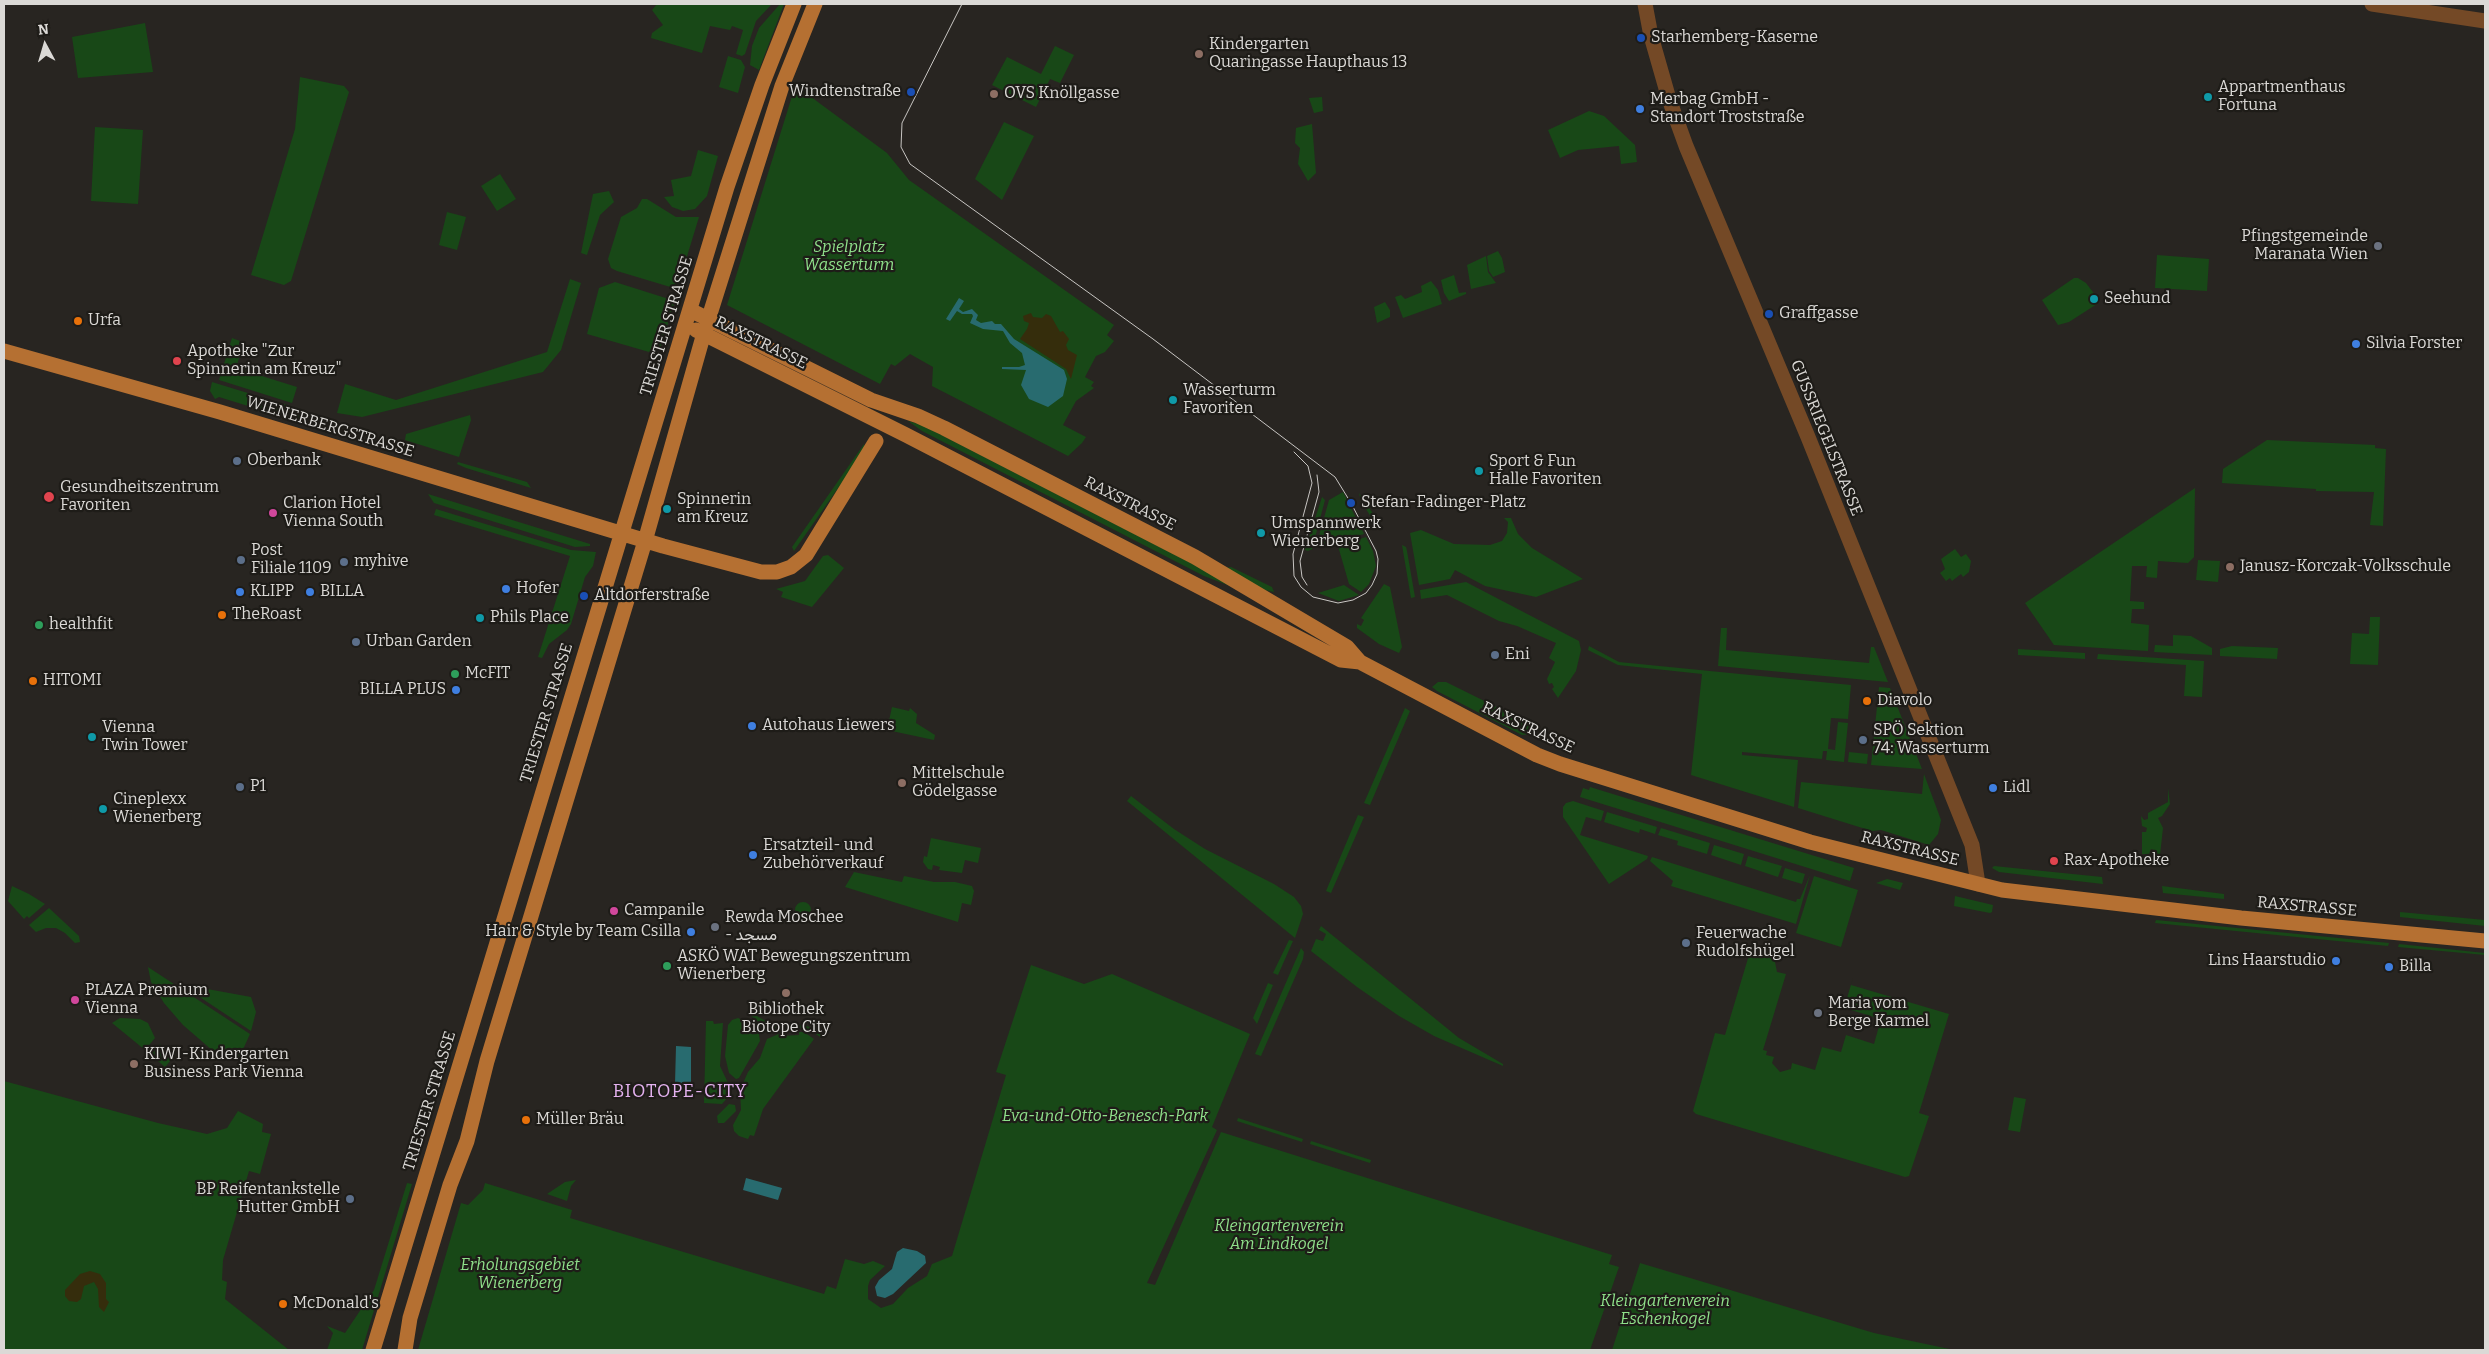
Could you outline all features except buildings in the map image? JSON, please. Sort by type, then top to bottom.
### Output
[{"type":"main road","name":"TRIESTER STRASSE","points":[[373,1350],[727,187],[762,85],[794,4]]},
{"type":"main road","points":[[405,1350],[410,1318],[450,1185],[467,1141],[495,1033],[645,541],[704,333],[782,86],[815,4]]},
{"type":"main road","name":"RAXSTRASSE","points":[[690,310],[709,317],[871,400],[918,416],[944,428],[1195,557],[1347,647],[1360,662],[1538,755],[1560,764],[1810,842],[1978,884],[2043,896],[2240,918],[2485,941]]},
{"type":"main road","name":"RAXSTRASSE","points":[[685,326],[704,333],[875,419],[1341,660],[1360,662]]},
{"type":"main road","name":"WIENERBERGSTRASSE","points":[[4,351],[228,414],[645,541]]},
{"type":"main road","points":[[645,541],[761,572],[777,572],[791,567],[806,555],[817,539],[876,440],[875,419],[871,400]]},
{"type":"main road","points":[[876,440],[906,435]]},
{"type":"street","name":"GUSSRIEGELSTRASSE","points":[[1645,4],[1651,36],[1686,146],[1808,437],[1972,845],[1978,884]]},
{"type":"street","points":[[2372,4],[2485,21]]},
{"type":"green space","points":[[657,4],[772,4],[756,21],[745,54],[742,56],[736,54],[743,30],[732,26],[730,30],[710,26],[702,53],[651,38],[652,33],[663,25],[652,10]]},
{"type":"green space","points":[[780,4],[784,4],[759,70],[750,65],[752,46],[759,28]]},
{"type":"green space","points":[[145,23],[153,72],[78,78],[72,37]]},
{"type":"green space","points":[[1055,46],[1074,55],[1060,83],[1050,79],[1036,107],[992,85],[1007,57],[1041,74]]},
{"type":"green space","points":[[728,56],[741,60],[745,67],[738,93],[719,87]]},
{"type":"green space","points":[[300,77],[344,86],[349,92],[291,281],[284,285],[251,275],[295,129]]},
{"type":"green space","name":"Spielplatz Wasserturm","points":[[803,91],[887,153],[909,180],[1114,325],[1107,335],[1114,341],[1105,352],[1096,356],[1085,377],[1094,382],[1091,386],[1094,388],[1076,401],[1063,425],[1086,437],[1068,456],[932,386],[933,367],[910,354],[895,366],[891,364],[880,384],[727,305],[793,93]]},
{"type":"green space","points":[[1322,97],[1323,111],[1314,113],[1309,98]]},
{"type":"green space","points":[[1589,111],[1604,116],[1635,145],[1637,162],[1621,164],[1619,146],[1578,150],[1560,158],[1548,130]]},
{"type":"green space","points":[[1004,122],[1034,136],[1002,200],[975,179]]},
{"type":"green space","points":[[1312,124],[1316,173],[1308,181],[1298,164],[1300,148],[1295,143],[1296,128]]},
{"type":"green space","points":[[95,127],[143,130],[138,204],[91,201]]},
{"type":"green space","points":[[698,150],[718,156],[707,196],[695,209],[683,211],[672,207],[664,197],[674,196],[671,180],[691,176]]},
{"type":"green space","points":[[500,174],[516,199],[497,211],[481,186]]},
{"type":"green space","points":[[609,191],[614,202],[600,215],[587,255],[581,253],[593,194]]},
{"type":"green space","points":[[642,199],[647,199],[676,217],[699,217],[677,289],[611,268],[608,259],[621,217],[637,208]]},
{"type":"green space","points":[[447,212],[466,217],[457,250],[439,245]]},
{"type":"green space","points":[[1498,251],[1502,258],[1505,272],[1493,277],[1489,271],[1487,256]]},
{"type":"green space","points":[[2157,255],[2209,259],[2207,291],[2155,288]]},
{"type":"green space","points":[[1486,256],[1488,272],[1496,283],[1471,289],[1467,265]]},
{"type":"green space","points":[[1454,275],[1459,293],[1466,292],[1466,294],[1449,301],[1444,293],[1441,280]]},
{"type":"green space","points":[[2074,278],[2078,278],[2086,283],[2099,300],[2097,304],[2069,322],[2058,325],[2042,300]]},
{"type":"green space","points":[[570,279],[581,283],[561,350],[543,372],[362,417],[337,413],[345,384],[396,400],[547,352]]},
{"type":"green space","points":[[1431,281],[1438,290],[1442,304],[1403,318],[1395,297],[1401,295],[1405,299],[1422,292],[1421,286]]},
{"type":"green space","points":[[615,282],[672,300],[674,304],[661,346],[653,347],[649,352],[587,334],[599,288]]},
{"type":"green space","points":[[1385,302],[1390,310],[1390,317],[1377,323],[1374,307]]},
{"type":"green space","points":[[232,338],[240,341],[236,354],[240,355],[236,368],[297,387],[292,403],[219,380]]},
{"type":"green space","points":[[212,382],[251,394],[248,406],[219,397],[215,399],[210,391]]},
{"type":"green space","points":[[253,395],[290,406],[284,417],[250,406]]},
{"type":"green space","points":[[295,408],[309,413],[306,424],[289,418]]},
{"type":"green space","points":[[470,415],[471,420],[459,457],[405,440],[406,434]]},
{"type":"green space","points":[[908,421],[922,425],[1209,572],[1230,586],[1204,576],[922,431]]},
{"type":"green space","points":[[2267,440],[2375,445],[2375,448],[2386,449],[2383,526],[2370,525],[2374,492],[2316,491],[2316,489],[2222,483],[2223,469]]},
{"type":"green space","points":[[864,444],[864,451],[794,551],[792,547]]},
{"type":"green space","points":[[458,462],[527,482],[531,488],[466,468],[457,464]]},
{"type":"green space","points":[[2195,488],[2194,557],[2188,563],[2158,561],[2157,578],[2146,577],[2147,566],[2132,566],[2130,601],[2144,602],[2144,609],[2132,609],[2131,623],[2149,625],[2148,651],[2054,645],[2025,603]]},
{"type":"green space","points":[[1343,492],[1364,534],[1318,547],[1317,543],[1329,500]]},
{"type":"green space","points":[[1359,493],[1374,515],[1379,530],[1361,501]]},
{"type":"green space","points":[[428,494],[590,544],[590,546],[575,547],[434,503]]},
{"type":"green space","points":[[1322,497],[1325,500],[1312,549],[1308,551],[1305,550]]},
{"type":"green space","points":[[436,509],[571,550],[596,552],[593,566],[585,577],[571,624],[567,630],[549,644],[542,658],[538,657],[570,556],[434,515]]},
{"type":"green space","points":[[1504,518],[1511,518],[1518,534],[1532,548],[1583,579],[1536,597],[1485,586],[1455,570],[1450,579],[1419,585],[1410,533],[1421,530],[1454,544],[1490,545],[1502,541],[1507,533],[1508,522]]},
{"type":"green space","points":[[1366,537],[1373,551],[1376,566],[1369,584],[1361,592],[1349,584],[1338,546]]},
{"type":"green space","points":[[1402,545],[1406,547],[1415,597],[1411,598]]},
{"type":"green space","points":[[1955,549],[1961,557],[1966,554],[1971,561],[1969,572],[1963,577],[1961,574],[1952,581],[1950,578],[1946,581],[1940,573],[1945,569],[1941,559]]},
{"type":"green space","points":[[828,555],[844,568],[812,607],[781,597],[783,592],[776,589],[805,581],[823,556]]},
{"type":"green space","points":[[2198,560],[2220,561],[2218,582],[2196,580]]},
{"type":"green space","points":[[1231,567],[1272,587],[1274,592],[1260,589],[1226,568]]},
{"type":"green space","points":[[1466,582],[1579,641],[1581,650],[1576,671],[1558,698],[1552,689],[1554,687],[1552,683],[1549,684],[1547,679],[1555,662],[1549,658],[1556,643],[1517,626],[1499,621],[1447,595],[1421,599],[1420,590]]},
{"type":"green space","points":[[1384,584],[1390,587],[1402,647],[1399,653],[1379,644],[1357,628],[1357,624],[1361,626],[1364,620],[1361,618]]},
{"type":"green space","points":[[1344,585],[1359,595],[1339,601],[1318,593]]},
{"type":"green space","points":[[2370,617],[2380,617],[2378,665],[2350,664],[2352,633],[2369,634]]},
{"type":"green space","points":[[1721,628],[1727,628],[1726,650],[1869,663],[1871,647],[1874,647],[1888,682],[1718,666]]},
{"type":"green space","points":[[2173,635],[2191,636],[2212,648],[2212,655],[2154,652],[2155,645],[2173,646]]},
{"type":"green space","points":[[1589,646],[1619,662],[1851,685],[1848,719],[1831,718],[1828,749],[1835,750],[1838,722],[1848,723],[1844,762],[1826,760],[1827,751],[1823,751],[1822,759],[1742,752],[1742,755],[1798,760],[1794,807],[1691,775],[1702,674],[1618,665],[1588,650]]},
{"type":"green space","points":[[2232,646],[2278,648],[2277,659],[2220,656],[2220,649]]},
{"type":"green space","points":[[2018,649],[2085,653],[2085,659],[2018,655]]},
{"type":"green space","points":[[2098,654],[2204,661],[2202,697],[2184,696],[2186,665],[2097,659]]},
{"type":"green space","points":[[1438,682],[1446,682],[1537,727],[1531,734],[1522,735],[1437,691],[1432,687]]},
{"type":"green space","points":[[1879,687],[1890,688],[1922,769],[1871,765]]},
{"type":"green space","points":[[892,707],[909,711],[910,708],[917,714],[916,723],[935,735],[934,740],[887,730]]},
{"type":"green space","points":[[1405,708],[1410,711],[1370,805],[1364,803]]},
{"type":"green space","points":[[1849,752],[1868,754],[1867,764],[1848,762]]},
{"type":"green space","points":[[1924,774],[1941,820],[1938,834],[1929,845],[1881,830],[1872,831],[1798,808],[1801,782],[1922,794]]},
{"type":"green space","points":[[1590,787],[1854,868],[1850,881],[1580,797],[1583,788],[1589,790]]},
{"type":"green space","points":[[2168,788],[2170,804],[2162,816],[2158,818],[2163,828],[2160,855],[2155,855],[2155,851],[2151,849],[2149,854],[2142,854],[2142,832],[2146,832],[2147,828],[2142,826],[2141,816],[2144,820],[2148,819],[2148,813],[2168,802]]},
{"type":"green space","points":[[1131,796],[1174,829],[1205,849],[1274,884],[1294,897],[1301,906],[1303,914],[1295,938],[1127,801]]},
{"type":"green space","points":[[1573,801],[1604,811],[1601,821],[1586,817],[1580,835],[1648,856],[1647,859],[1609,884],[1563,817],[1563,807],[1566,803]]},
{"type":"green space","points":[[1607,812],[1657,827],[1655,834],[1640,829],[1639,833],[1604,822]]},
{"type":"green space","points":[[1358,815],[1364,817],[1331,893],[1326,891]]},
{"type":"green space","points":[[1661,828],[1710,843],[1707,854],[1677,845],[1678,841],[1658,835]]},
{"type":"green space","points":[[931,838],[981,848],[978,863],[965,860],[962,873],[939,870],[940,867],[933,865],[932,870],[928,869],[923,862],[924,856],[927,857]]},
{"type":"green space","points":[[1714,845],[1744,854],[1741,865],[1711,855]]},
{"type":"green space","points":[[1748,856],[1782,866],[1778,877],[1745,866]]},
{"type":"green space","points":[[1652,857],[1796,902],[1797,899],[1800,899],[1810,875],[1796,924],[1671,886],[1673,881],[1650,861]]},
{"type":"green space","points":[[1994,866],[2102,877],[2103,884],[1999,872],[1992,868]]},
{"type":"green space","points":[[1785,868],[1805,874],[1802,884],[1782,878]]},
{"type":"green space","points":[[854,872],[902,882],[904,876],[934,882],[955,882],[972,886],[974,891],[971,905],[962,903],[958,922],[845,887]]},
{"type":"green space","points":[[1814,876],[1858,890],[1841,947],[1796,933]]},
{"type":"green space","points":[[1887,879],[1903,883],[1900,890],[1876,883]]},
{"type":"green space","points":[[12,886],[45,904],[29,918],[27,916],[24,919],[8,901]]},
{"type":"green space","points":[[2162,886],[2224,894],[2224,899],[2163,893]]},
{"type":"green space","points":[[1955,896],[1993,905],[1992,912],[1954,906]]},
{"type":"green space","points":[[800,902],[806,902],[811,907],[809,916],[800,918],[795,913],[795,907]]},
{"type":"green space","points":[[49,908],[79,936],[80,942],[75,943],[65,933],[56,928],[46,928],[36,932],[29,925]]},
{"type":"green space","points":[[2400,912],[2485,920],[2485,926],[2400,917]]},
{"type":"green space","points":[[2156,920],[2389,943],[2388,946],[2155,923]]},
{"type":"green space","points":[[1321,926],[1459,1038],[1503,1064],[1503,1066],[1434,1036],[1399,1016],[1357,987],[1311,951],[1316,939],[1323,941],[1326,934],[1319,930]]},
{"type":"green space","points":[[1289,940],[1293,941],[1278,975],[1273,973]]},
{"type":"green space","points":[[2399,944],[2485,953],[2485,955],[2398,947]]},
{"type":"green space","points":[[1301,948],[1304,952],[1303,959],[1261,1056],[1255,1054]]},
{"type":"green space","points":[[1741,948],[1774,957],[1777,972],[1786,974],[1763,1050],[1767,1051],[1766,1055],[1774,1057],[1772,1063],[1780,1072],[1791,1069],[1792,1063],[1815,1070],[1822,1047],[1841,1052],[1846,1035],[1874,1044],[1881,1019],[1844,1008],[1853,978],[1851,985],[1949,1014],[1919,1113],[1929,1116],[1909,1176],[1905,1177],[1696,1114],[1693,1111],[1715,1033],[1725,1035],[1749,955],[1739,952]]},
{"type":"green space","points":[[1031,965],[1084,984],[1112,974],[1250,1034],[1212,1127],[1217,1130],[1147,1283],[1155,1285],[1221,1132],[1612,1255],[1609,1264],[1619,1267],[1590,1350],[418,1350],[461,1203],[468,1205],[483,1190],[485,1183],[572,1210],[570,1218],[824,1294],[827,1286],[836,1289],[845,1259],[864,1264],[873,1261],[885,1266],[870,1280],[868,1299],[881,1308],[893,1304],[908,1288],[927,1276],[932,1264],[952,1256],[1006,1075],[996,1072]]},
{"type":"green space","points":[[148,967],[250,1034],[240,1056],[233,1060],[220,1057],[183,1025],[164,1003],[151,982]]},
{"type":"green space","points":[[1268,983],[1273,985],[1257,1024],[1253,1018]]},
{"type":"green space","points":[[180,984],[251,997],[256,1012],[251,1031]]},
{"type":"green space","points":[[750,1012],[769,1023],[807,1026],[824,1035],[822,1038],[806,1028],[772,1028],[761,1024],[750,1015]]},
{"type":"green space","points":[[120,1018],[140,1019],[148,1023],[155,1038],[145,1050],[112,1023]]},
{"type":"green space","points":[[738,1018],[758,1028],[760,1041],[739,1078],[736,1079],[729,1073],[725,1056],[728,1025],[732,1020]]},
{"type":"green space","points":[[706,1021],[713,1021],[714,1024],[723,1023],[720,1066],[730,1087],[729,1096],[722,1104],[704,1103]]},
{"type":"green space","points":[[799,1032],[804,1032],[814,1039],[763,1109],[754,1136],[750,1135],[748,1139],[739,1136],[734,1131],[733,1125],[741,1110],[740,1090],[748,1072],[760,1058],[767,1039],[781,1033],[782,1036],[799,1035]]},
{"type":"green space","points":[[160,1044],[172,1059],[165,1067],[151,1055]]},
{"type":"green space","points":[[4,1081],[158,1123],[207,1134],[227,1128],[238,1111],[263,1124],[262,1132],[271,1134],[260,1174],[249,1171],[223,1260],[222,1280],[227,1282],[225,1299],[289,1350],[4,1350]]},
{"type":"green space","points":[[2014,1097],[2026,1099],[2020,1132],[2008,1130]]},
{"type":"green space","points":[[729,1104],[735,1105],[736,1111],[724,1123],[718,1123],[717,1116]]},
{"type":"green space","points":[[1238,1118],[1303,1139],[1302,1142],[1237,1121]]},
{"type":"green space","points":[[1311,1141],[1371,1160],[1370,1163],[1310,1144]]},
{"type":"green space","points":[[576,1180],[571,1186],[567,1201],[547,1194],[565,1182]]},
{"type":"green space","points":[[407,1183],[412,1184],[362,1350],[327,1350],[333,1333],[327,1326],[345,1333],[374,1290]]},
{"type":"green space","name":"Kleingartenverein Eschenkogel","points":[[1640,1263],[1874,1333],[1954,1350],[1612,1350]]},
{"type":"sand","points":[[1031,313],[1033,317],[1042,318],[1046,314],[1051,316],[1060,332],[1063,331],[1069,339],[1066,345],[1068,350],[1077,355],[1071,379],[1066,369],[1020,339],[1029,323],[1024,321],[1023,316]]},
{"type":"sand","points":[[90,1271],[100,1274],[106,1283],[106,1299],[109,1302],[104,1312],[99,1307],[98,1289],[94,1282],[84,1286],[81,1299],[77,1302],[69,1301],[65,1296],[65,1290],[80,1274]]},
{"type":"water","points":[[959,298],[964,301],[959,309],[963,312],[972,309],[978,315],[976,320],[981,323],[992,321],[995,324],[1001,324],[1014,339],[1064,370],[1067,379],[1063,396],[1048,407],[1029,399],[1021,385],[1026,370],[1002,369],[1002,367],[1025,365],[1022,353],[1010,343],[1003,331],[983,329],[970,323],[972,314],[962,314],[957,311],[950,321],[946,319]]},
{"type":"water","points":[[676,1046],[691,1047],[691,1084],[675,1084]]},
{"type":"water","points":[[746,1178],[782,1188],[778,1200],[743,1190]]},
{"type":"water","points":[[903,1248],[917,1251],[925,1256],[926,1263],[893,1294],[885,1298],[877,1296],[875,1287],[879,1280],[892,1269],[897,1252]]},
{"type":"tram line","points":[[962,4],[902,123],[901,147],[910,164],[1153,339],[1335,477],[1351,503],[1376,551],[1378,559],[1377,574],[1372,585],[1366,593],[1353,600],[1338,603],[1313,597],[1301,587],[1294,576],[1293,554],[1312,483],[1308,466],[1294,452]]},
{"type":"tram line","points":[[1307,585],[1302,577],[1300,561],[1319,492],[1317,475]]},
{"type":"place","name":"Starhemberg-Kaserne","points":[[1641,38]]},
{"type":"place","name":"Kindergarten Quaringasse Haupthaus 13","points":[[1199,54]]},
{"type":"place","name":"Windtenstraße","points":[[911,92]]},
{"type":"place","name":"OVS Knöllgasse","points":[[994,94]]},
{"type":"place","name":"Appartmenthaus Fortuna","points":[[2208,97]]},
{"type":"place","name":"Merbag GmbH - Standort Troststraße","points":[[1640,109]]},
{"type":"place","name":"Pfingstgemeinde Maranata Wien","points":[[2378,246]]},
{"type":"place","name":"Seehund","points":[[2094,299]]},
{"type":"place","name":"Graffgasse","points":[[1769,314]]},
{"type":"place","name":"Urfa","points":[[78,321]]},
{"type":"place","name":"Silvia Forster","points":[[2356,344]]},
{"type":"place","name":"Apotheke \"Zur Spinnerin am Kreuz\"","points":[[177,361]]},
{"type":"place","name":"Wasserturm Favoriten","points":[[1173,400]]},
{"type":"place","name":"Oberbank","points":[[237,461]]},
{"type":"place","name":"Sport & Fun Halle Favoriten","points":[[1479,471]]},
{"type":"place","name":"Gesundheitszentrum Favoriten","points":[[49,497]]},
{"type":"place","name":"Stefan-Fadinger-Platz","points":[[1351,503]]},
{"type":"place","name":"Spinnerin am Kreuz","points":[[667,509]]},
{"type":"place","name":"Clarion Hotel Vienna South","points":[[273,513]]},
{"type":"place","name":"Umspannwerk Wienerberg","points":[[1261,533]]},
{"type":"place","name":"Post Filiale 1109","points":[[241,560]]},
{"type":"place","name":"myhive","points":[[344,562]]},
{"type":"place","name":"Janusz-Korczak-Volksschule","points":[[2230,567]]},
{"type":"place","name":"Hofer","points":[[506,589]]},
{"type":"place","name":"KLIPP","points":[[240,592]]},
{"type":"place","name":"BILLA","points":[[310,592]]},
{"type":"place","name":"Altdorferstraße","points":[[584,596]]},
{"type":"place","name":"TheRoast","points":[[222,615]]},
{"type":"place","name":"Phils Place","points":[[480,618]]},
{"type":"place","name":"healthfit","points":[[39,625]]},
{"type":"place","name":"Urban Garden","points":[[356,642]]},
{"type":"place","name":"Eni","points":[[1495,655]]},
{"type":"place","name":"McFIT","points":[[455,674]]},
{"type":"place","name":"HITOMI","points":[[33,681]]},
{"type":"place","name":"BILLA PLUS","points":[[456,690]]},
{"type":"place","name":"Diavolo","points":[[1867,701]]},
{"type":"place","name":"Autohaus Liewers","points":[[752,726]]},
{"type":"place","name":"Vienna Twin Tower","points":[[92,737]]},
{"type":"place","name":"SPÖ Sektion 74: Wasserturm","points":[[1863,740]]},
{"type":"place","name":"Mittelschule Gödelgasse","points":[[902,783]]},
{"type":"place","name":"P1","points":[[240,787]]},
{"type":"place","name":"Lidl","points":[[1993,788]]},
{"type":"place","name":"Cineplexx Wienerberg","points":[[103,809]]},
{"type":"place","name":"Ersatzteil- und Zubehörverkauf","points":[[753,855]]},
{"type":"place","name":"Rax-Apotheke","points":[[2054,861]]},
{"type":"place","name":"Campanile","points":[[614,911]]},
{"type":"place","name":"Rewda Moschee - مسجد","points":[[715,927]]},
{"type":"place","name":"Hair & Style by Team Csilla","points":[[691,932]]},
{"type":"place","name":"Feuerwache Rudolfshügel","points":[[1686,943]]},
{"type":"place","name":"Lins Haarstudio","points":[[2336,961]]},
{"type":"place","name":"ASKÖ WAT Bewegungszentrum Wienerberg","points":[[667,966]]},
{"type":"place","name":"Billa","points":[[2389,967]]},
{"type":"place","name":"Bibliothek Biotope City","points":[[786,993]]},
{"type":"place","name":"PLAZA Premium Vienna","points":[[75,1000]]},
{"type":"place","name":"Maria vom Berge Karmel","points":[[1818,1013]]},
{"type":"place","name":"KIWI-Kindergarten Business Park Vienna","points":[[134,1064]]},
{"type":"place","name":"Müller Bräu","points":[[526,1120]]},
{"type":"place","name":"BP Reifentankstelle Hutter GmbH","points":[[350,1199]]},
{"type":"place","name":"McDonald's","points":[[283,1304]]},
{"type":"district","name":"BIOTOPE-CITY","points":[[680,1092]]},
{"type":"park label","name":"Eva-und-Otto-Benesch-Park","points":[[1105,1117]]},
{"type":"park label","name":"Kleingartenverein Am Lindkogel","points":[[1279,1236]]},
{"type":"park label","name":"Erholungsgebiet Wienerberg","points":[[520,1275]]}]
